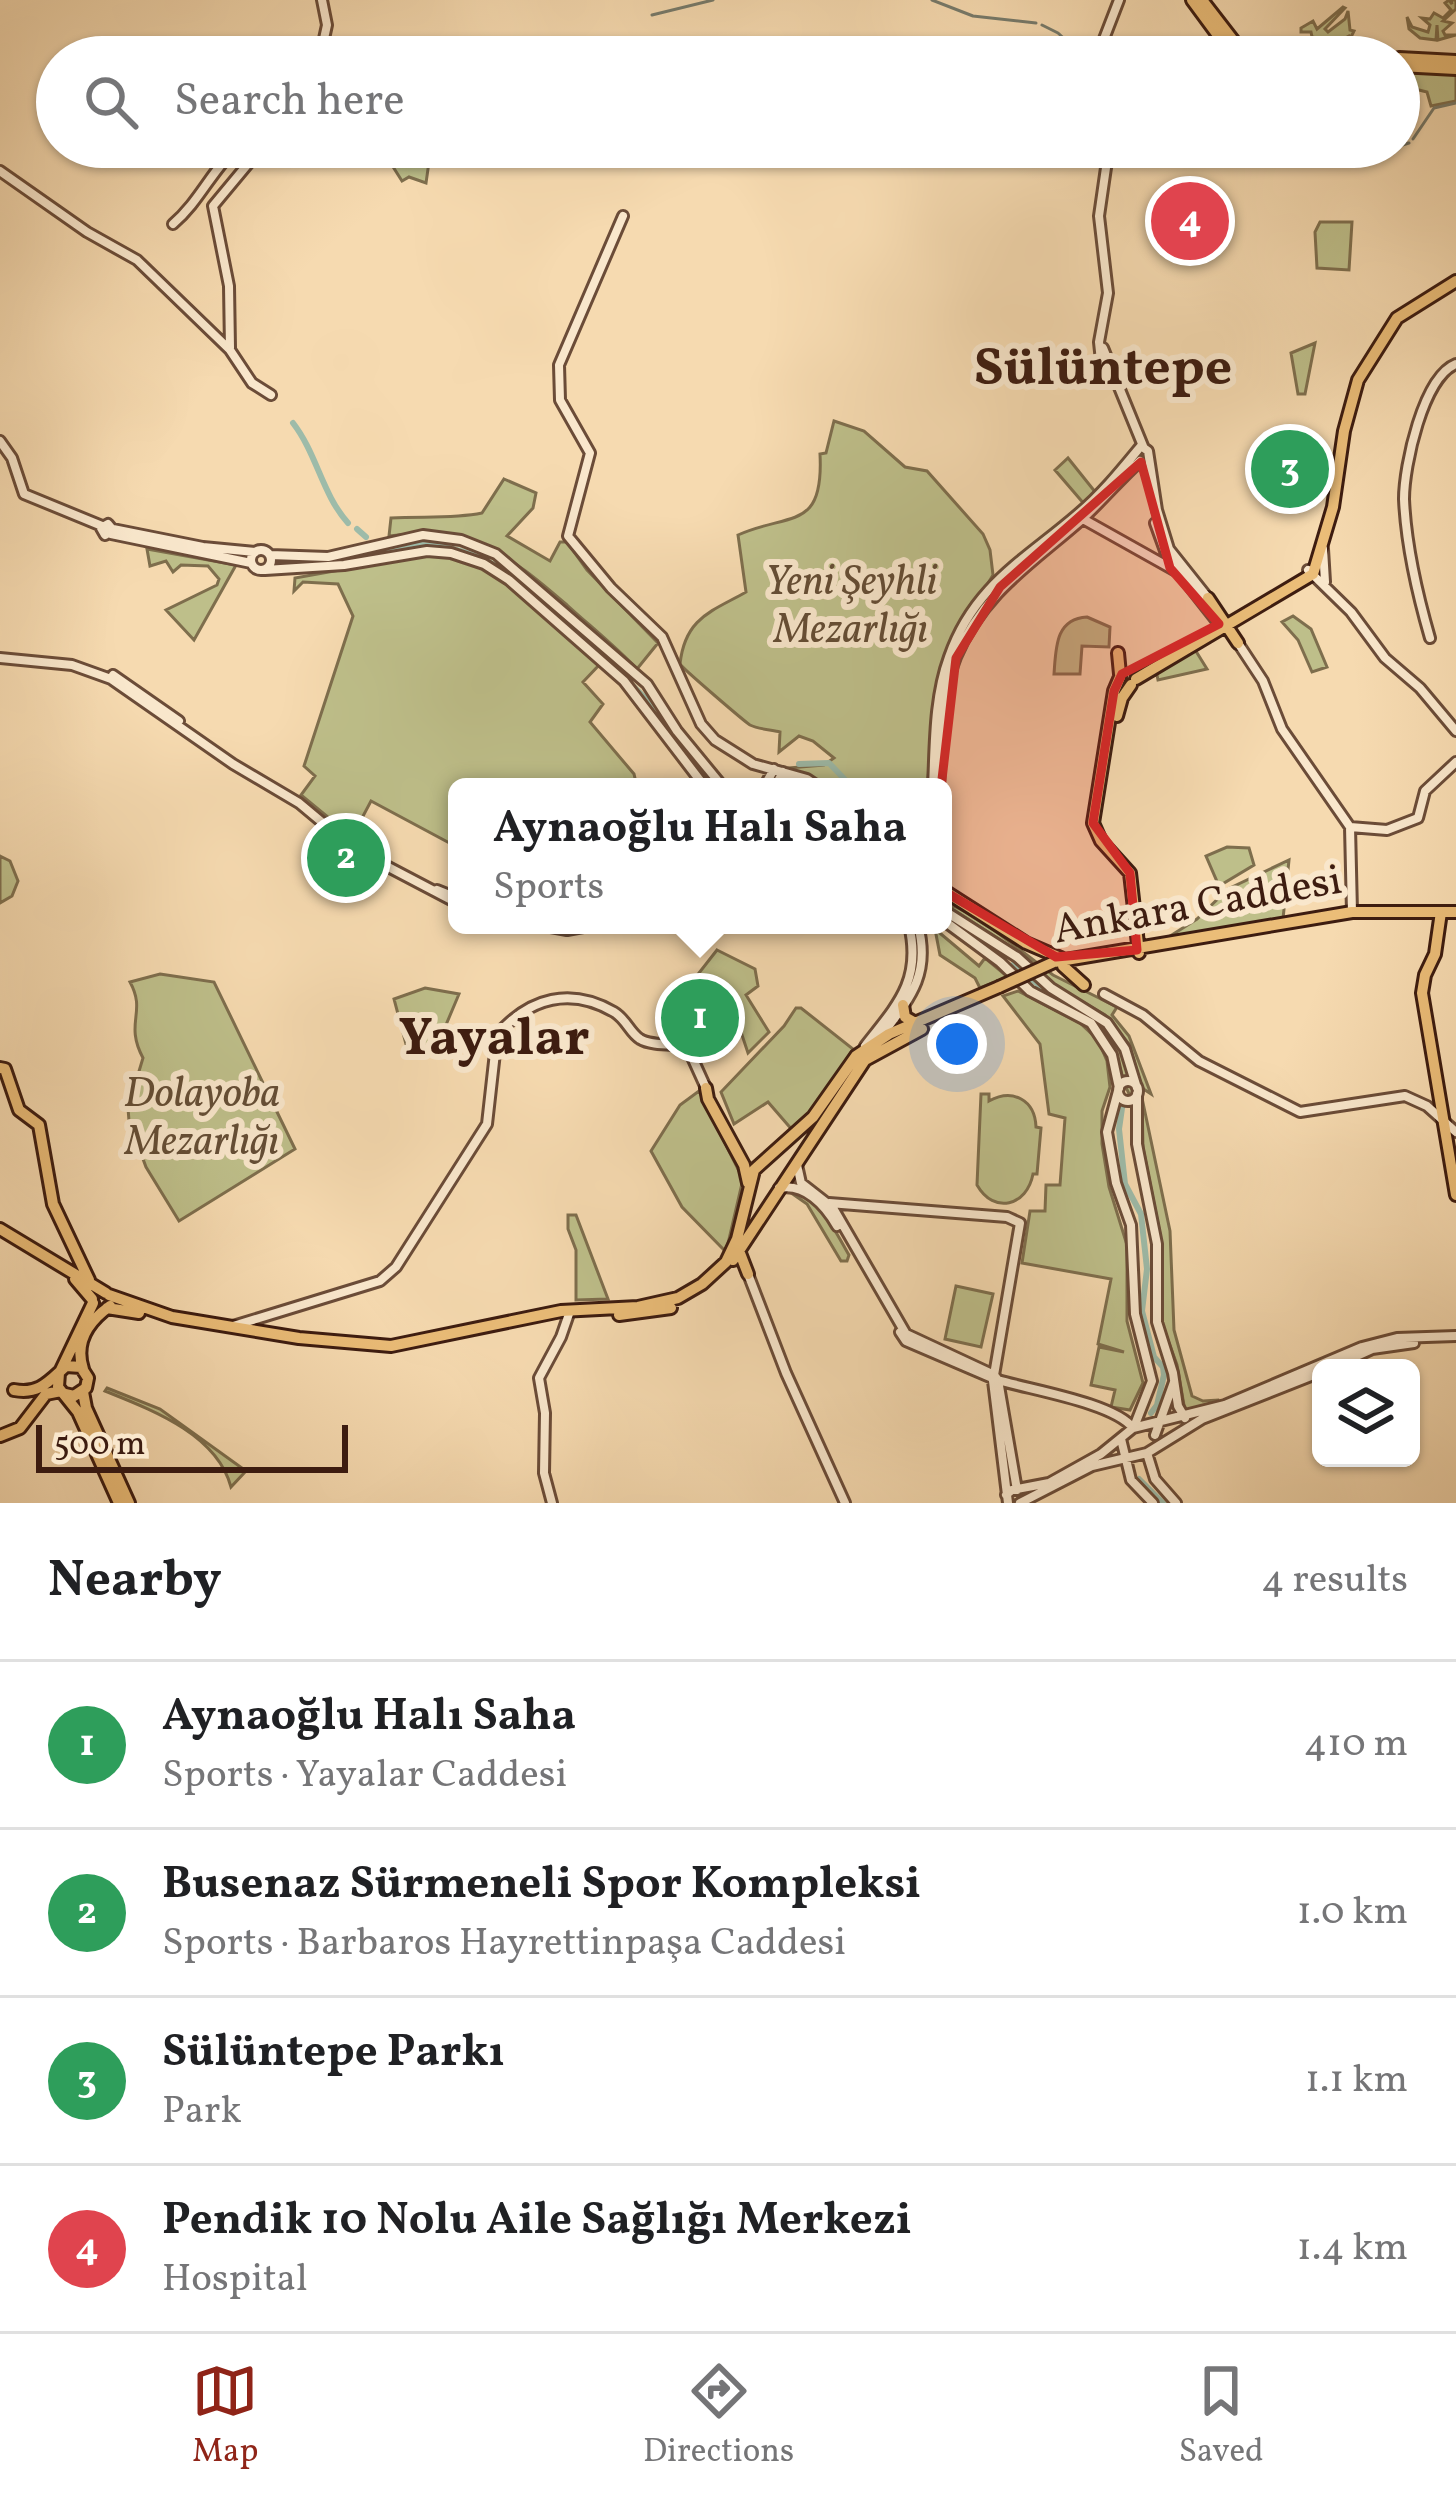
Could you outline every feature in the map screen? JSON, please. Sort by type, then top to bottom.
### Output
[{"type":"main road","points":[[1192,0],[1219,36]]},
{"type":"main road","points":[[1202,0],[1230,36]]},
{"type":"main road","points":[[1420,63],[1456,65]]},
{"type":"main road","points":[[1310,572],[1356,380],[1397,318],[1456,279]]},
{"type":"main road","points":[[1140,952],[1137,878],[1099,823],[1128,676],[1310,572],[1323,549],[1342,431]]},
{"type":"main road","points":[[1208,598],[1238,643]]},
{"type":"main road","points":[[952,896],[1060,964],[1084,985]]},
{"type":"main road","name":"Ankara Caddesi","points":[[1351,915],[1449,915]]},
{"type":"main road","name":"Ankara Caddesi","points":[[743,1251],[741,1216],[758,1165],[813,1118],[875,1039],[1060,964],[1351,915],[1449,915]]},
{"type":"main road","points":[[1449,915],[1438,935],[1422,993],[1442,1122],[1453,1141],[1456,1196]]},
{"type":"main road","points":[[1424,916],[1438,935]]},
{"type":"main road","name":"Ankara Caddesi","points":[[570,1313],[637,1315],[688,1300],[743,1251],[863,1056],[1002,989]]},
{"type":"main road","points":[[903,1005],[905,1017],[917,1024]]},
{"type":"main road","points":[[0,1068],[5,1070],[21,1112],[39,1125],[53,1204],[76,1266]]},
{"type":"main road","points":[[706,1088],[714,1094],[746,1162],[758,1165]]},
{"type":"main road","points":[[706,1088],[744,1165],[748,1184]]},
{"type":"main road","points":[[788,1142],[802,1142],[801,1158]]},
{"type":"main road","name":"Ankara Caddesi","points":[[0,1232],[76,1266],[101,1301]]},
{"type":"main road","name":"Ankara Caddesi","points":[[0,1232],[75,1278],[101,1301],[302,1343],[400,1348],[684,1295],[743,1251]]},
{"type":"main road","points":[[0,1436],[20,1428],[46,1394],[83,1392],[88,1383],[80,1347],[101,1301]]},
{"type":"main road","points":[[101,1301],[60,1372],[63,1392],[79,1412],[119,1503]]},
{"type":"main road","points":[[14,1390],[40,1389],[71,1364],[84,1369]]},
{"type":"main road","points":[[83,1392],[129,1503]]},
{"type":"street","points":[[322,0],[325,36]]},
{"type":"street","points":[[1105,36],[1119,0]]},
{"type":"street","points":[[173,224],[221,168]]},
{"type":"street","points":[[213,206],[245,168]]},
{"type":"street","points":[[1106,168],[1099,216],[1108,293],[1099,342],[1169,549],[1208,598]]},
{"type":"street","points":[[0,171],[87,232],[137,260],[230,350],[251,383],[272,395]]},
{"type":"street","points":[[196,200],[213,206]]},
{"type":"street","points":[[213,206],[229,286],[230,350]]},
{"type":"street","points":[[623,216],[559,365],[557,392],[590,453],[568,536],[611,589],[662,637],[701,724],[715,740],[729,752],[795,778]]},
{"type":"street","points":[[1430,638],[1416,587],[1404,496],[1423,407],[1444,369],[1456,364]]},
{"type":"street","points":[[0,443],[21,497],[107,531],[251,563],[256,570],[344,565],[427,551],[484,564],[614,670],[698,778]]},
{"type":"street","points":[[936,778],[936,724],[950,655],[994,582],[1082,519],[1140,455]]},
{"type":"street","points":[[1140,455],[1164,550],[1175,571]]},
{"type":"street","points":[[1021,562],[1140,455]]},
{"type":"street","points":[[1082,519],[1175,571],[1225,622]]},
{"type":"street","points":[[107,531],[202,548],[328,557],[423,535],[460,540],[496,554],[647,684],[716,778]]},
{"type":"street","points":[[1323,549],[1325,584]]},
{"type":"street","points":[[1156,560],[1164,550]]},
{"type":"street","points":[[251,563],[255,552]]},
{"type":"street","points":[[265,570],[270,555]]},
{"type":"street","points":[[1310,572],[1456,731]]},
{"type":"street","points":[[1238,643],[1263,681],[1282,729],[1350,826],[1351,915]]},
{"type":"street","points":[[0,656],[86,664],[124,681],[302,800],[355,844],[448,895]]},
{"type":"street","points":[[1350,826],[1388,830],[1418,818],[1425,791],[1456,763]]},
{"type":"street","points":[[772,778],[778,771]]},
{"type":"street","points":[[777,778],[778,771]]},
{"type":"street","points":[[952,902],[985,918]]},
{"type":"street","points":[[952,919],[1107,1023],[1125,1048],[1137,1091],[1137,1144],[1157,1244],[1157,1322],[1185,1418]]},
{"type":"street","points":[[952,921],[1030,991],[1091,1023],[1112,1055],[1119,1090],[1107,1132],[1116,1183],[1131,1226],[1135,1314],[1153,1382],[1138,1427]]},
{"type":"street","points":[[875,1039],[914,970],[914,934]]},
{"type":"street","points":[[875,1039],[920,979],[921,948],[916,934]]},
{"type":"street","points":[[875,1039],[916,979],[921,948]]},
{"type":"street","points":[[996,959],[1006,961],[1006,951]]},
{"type":"street","points":[[1104,994],[1143,1016],[1199,1061],[1300,1112],[1398,1096],[1427,1106],[1453,1141]]},
{"type":"street","points":[[232,1329],[386,1278],[488,1124],[497,1035],[533,1005],[554,997],[577,998],[618,1015],[646,1042],[687,1046],[706,1088]]},
{"type":"street","points":[[1119,1090],[1130,1082],[1137,1091]]},
{"type":"street","points":[[1119,1090],[1128,1101],[1137,1091]]},
{"type":"street","points":[[801,1158],[802,1183],[826,1205],[906,1341],[995,1379],[1109,1411],[1155,1436]]},
{"type":"street","points":[[778,1189],[797,1187],[826,1205],[1007,1217],[1020,1223],[995,1379],[1020,1503],[1092,1466],[1151,1451],[1202,1419],[1312,1376]]},
{"type":"street","points":[[743,1251],[786,1373],[845,1503]]},
{"type":"street","points":[[552,1503],[544,1472],[545,1413],[539,1378],[570,1313]]},
{"type":"street","points":[[1354,1359],[1394,1344],[1456,1338]]},
{"type":"street","points":[[1006,1500],[1101,1454],[1138,1427],[1185,1418],[1380,1341],[1456,1338]]},
{"type":"street","points":[[1175,1381],[1151,1451],[1155,1479],[1177,1503]]},
{"type":"street","points":[[1122,1436],[1120,1448],[1131,1480],[1153,1503]]},
{"type":"street","points":[[1006,1448],[1006,1500]]},
{"type":"highlighted area","points":[[1141,462],[1170,568],[1219,624],[1122,674],[1114,691],[1093,823],[1130,873],[1137,950],[1056,957],[930,883],[956,658],[1000,587]]},
{"type":"green space","points":[[1456,0],[1456,9],[1443,21],[1452,23],[1443,31],[1456,35],[1438,40],[1437,25],[1436,40],[1420,38],[1409,29],[1407,17],[1412,27],[1428,32],[1430,25],[1422,18],[1430,19],[1434,13],[1443,18],[1451,10],[1445,3]]},
{"type":"green space","points":[[1343,7],[1325,29],[1328,32],[1345,19],[1348,11],[1354,31],[1352,36],[1301,32],[1313,21],[1317,29]]},
{"type":"green space","points":[[1420,72],[1456,74],[1456,101],[1431,106],[1427,92],[1420,90]]},
{"type":"green space","points":[[394,168],[428,168],[426,183],[409,177],[402,181]]},
{"type":"green space","points":[[1320,222],[1352,222],[1349,270],[1317,268],[1315,232]]},
{"type":"green space","points":[[1315,343],[1305,394],[1298,394],[1291,353]]},
{"type":"green space","name":"Yeni Şeyhli Mezarlığı","points":[[834,421],[864,431],[905,467],[927,471],[983,534],[990,550],[993,575],[949,648],[938,686],[928,778],[807,778],[788,768],[824,765],[834,758],[799,736],[779,752],[780,732],[750,725],[680,664],[694,626],[746,592],[738,535],[809,508],[820,479],[820,454],[826,453]]},
{"type":"green space","points":[[1305,452],[1301,485],[1265,459],[1272,453]]},
{"type":"green space","points":[[1068,458],[1096,493],[1085,505],[1055,470]]},
{"type":"green space","points":[[504,479],[536,493],[533,508],[507,536],[550,561],[560,542],[567,542],[587,570],[658,643],[637,669],[546,587],[487,547],[443,535],[389,536],[391,518],[482,513]]},
{"type":"green space","points":[[147,549],[236,565],[194,640],[166,610],[217,585],[219,579],[208,566],[181,565],[173,572],[166,561],[150,566]]},
{"type":"green space","points":[[435,553],[504,581],[600,664],[583,682],[603,704],[590,722],[635,778],[448,778],[448,842],[371,801],[352,837],[301,795],[315,776],[304,766],[353,616],[338,584],[303,582],[294,591],[295,578]]},
{"type":"green space","points":[[1293,616],[1311,629],[1327,667],[1312,672],[1298,640],[1282,622]]},
{"type":"green space","points":[[1087,617],[1110,627],[1109,647],[1082,646],[1080,674],[1054,674],[1063,629]]},
{"type":"green space","points":[[1194,648],[1207,669],[1158,680],[1157,675],[1148,677]]},
{"type":"green space","points":[[328,834],[360,855],[343,877],[324,836]]},
{"type":"green space","points":[[1227,847],[1249,848],[1254,865],[1219,886],[1206,856]]},
{"type":"green space","points":[[0,856],[10,861],[18,881],[12,896],[0,903]]},
{"type":"green space","points":[[1289,860],[1283,919],[1167,938],[1197,919],[1228,889]]},
{"type":"green space","points":[[952,907],[981,920],[1053,975],[1117,1007],[1112,1015],[1129,1036],[1151,1094],[1142,1088],[1129,1044],[1105,1015],[1054,985],[1026,957]]},
{"type":"green space","points":[[936,934],[979,966],[985,958],[1008,977],[980,988],[975,978],[940,955]]},
{"type":"green space","points":[[717,950],[755,969],[758,986],[746,995],[769,1032],[748,1053],[738,1023],[727,1012],[720,1017],[716,1013],[694,1033],[683,1022],[705,1002],[716,1011],[695,978]]},
{"type":"green space","name":"Dolayoba Mezarlığı","points":[[160,974],[214,982],[295,1149],[179,1221],[146,1167],[128,1108],[143,1058],[135,1035],[137,1002],[130,982]]},
{"type":"green space","points":[[1043,986],[1106,1031],[1126,1060],[1133,1100],[1102,1033],[1073,1010],[1037,992]]},
{"type":"green space","points":[[425,988],[459,994],[443,1032],[491,1032],[488,1040],[407,1048],[394,999]]},
{"type":"green space","points":[[1018,991],[1080,1023],[1098,1040],[1107,1061],[1110,1087],[1102,1111],[1102,1144],[1127,1245],[1127,1321],[1143,1383],[1130,1410],[1111,1407],[1115,1390],[1091,1385],[1099,1347],[1124,1352],[1098,1344],[1111,1279],[1022,1263],[1030,1211],[1045,1211],[1046,1185],[1060,1185],[1065,1118],[1049,1114],[1040,1044],[1003,996]]},
{"type":"green space","points":[[796,1008],[853,1049],[812,1114],[794,1132],[768,1102],[734,1124],[721,1092]]},
{"type":"green space","points":[[699,1091],[743,1179],[726,1252],[682,1207],[651,1151],[680,1105]]},
{"type":"green space","points":[[981,1094],[989,1094],[989,1101],[1006,1096],[1021,1099],[1041,1128],[1037,1174],[1024,1193],[1009,1203],[992,1200],[977,1185]]},
{"type":"green space","points":[[1142,1098],[1170,1231],[1174,1330],[1192,1396],[1219,1403],[1185,1411],[1177,1365],[1161,1321],[1160,1234],[1143,1148]]},
{"type":"green space","points":[[787,1190],[808,1198],[824,1215],[849,1255],[847,1261],[841,1261],[807,1204]]},
{"type":"green space","points":[[568,1215],[576,1215],[608,1299],[576,1300],[576,1250]]},
{"type":"green space","points":[[956,1286],[993,1294],[981,1347],[945,1339]]},
{"type":"green space","points":[[105,1391],[160,1409],[246,1471],[231,1487],[212,1452],[197,1438],[162,1416]]},
{"type":"waterway","points":[[652,15],[713,0]]},
{"type":"waterway","points":[[932,0],[973,16],[1036,23]]},
{"type":"waterway","points":[[1042,25],[1061,36]]},
{"type":"waterway","points":[[1420,129],[1434,108],[1456,103]]},
{"type":"waterway","points":[[293,423],[348,523]]},
{"type":"waterway","points":[[357,529],[366,537]]},
{"type":"waterway","points":[[368,553],[408,545],[444,547],[477,557],[537,594],[618,672]]},
{"type":"waterway","points":[[628,681],[646,699],[659,723]]},
{"type":"waterway","points":[[799,764],[829,763],[843,778]]},
{"type":"waterway","points":[[1014,964],[1041,987]]},
{"type":"waterway","points":[[1123,1101],[1119,1129],[1125,1184],[1141,1214],[1147,1269],[1142,1311],[1154,1357],[1164,1375],[1151,1413]]},
{"type":"waterway","points":[[1139,1479],[1163,1503]]},
{"type":"place","name":"Pendik 10 Nolu Aile Sağlığı Merkezi","points":[[1190,221]]},
{"type":"place","name":"Sülüntepe Parkı","points":[[1290,469]]},
{"type":"place","name":"Busenaz Sürmeneli Spor Kompleksi","points":[[346,858]]},
{"type":"place","name":"Aynaoğlu Halı Saha","points":[[700,1018]]},
{"type":"district","name":"Sülüntepe","points":[[1103,370]]},
{"type":"district","name":"Yayalar","points":[[494,1040]]}]
